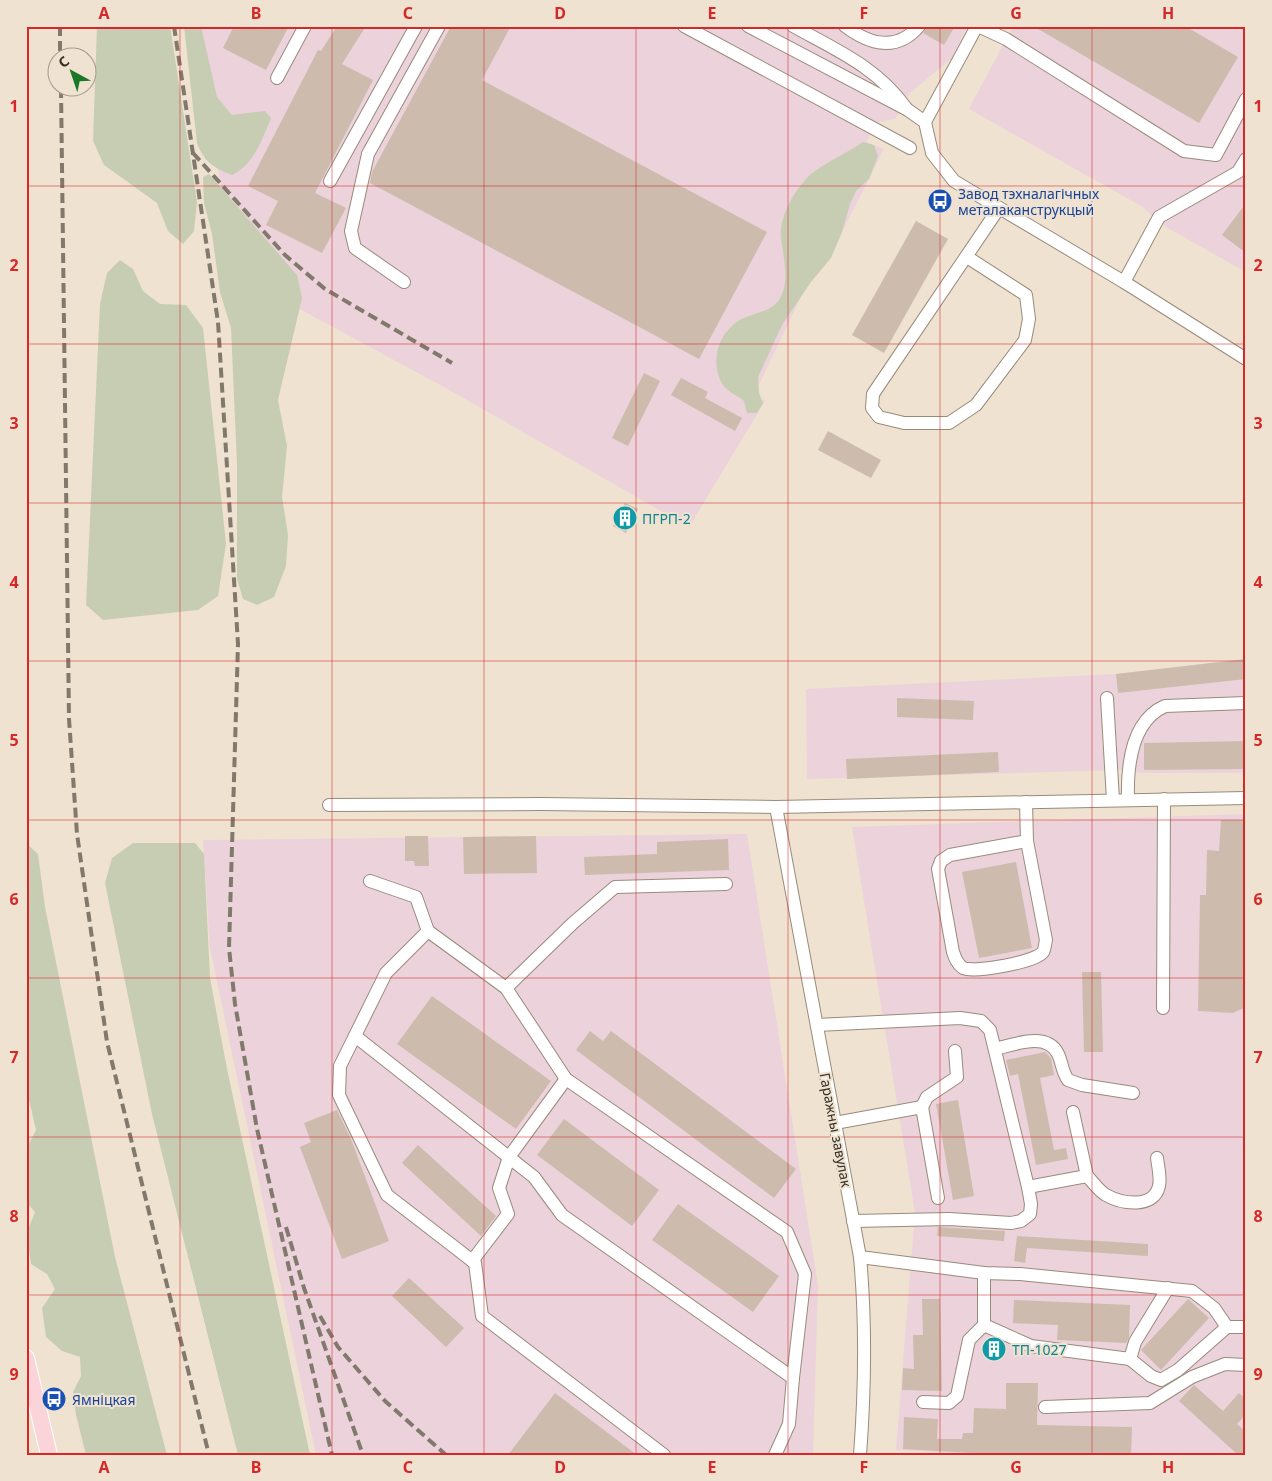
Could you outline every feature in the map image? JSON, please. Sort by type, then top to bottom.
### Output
[{"type":"main road","points":[[26,1358],[49,1455]]},
{"type":"street","points":[[277,78],[305,26]]},
{"type":"street","points":[[330,181],[416,26]]},
{"type":"street","points":[[404,282],[355,248],[351,231],[368,154],[439,26]]},
{"type":"street","points":[[684,26],[910,148]]},
{"type":"street","points":[[748,26],[908,110],[925,122]]},
{"type":"street","points":[[793,26],[872,71],[893,90],[908,110]]},
{"type":"street","points":[[845,26],[873,41],[885,44],[896,43],[919,26]]},
{"type":"street","points":[[1246,99],[1216,155],[1184,151],[1006,39],[978,26],[925,122],[932,153],[954,181],[1124,282],[1246,359]]},
{"type":"street","points":[[1124,282],[1160,217],[1238,172],[1246,159]]},
{"type":"street","points":[[968,257],[1026,295],[1029,319],[1025,340],[976,405],[949,423],[904,423],[879,416],[872,408],[873,394],[1000,208]]},
{"type":"street","points":[[1107,698],[1113,800]]},
{"type":"street","points":[[1128,800],[1129,760],[1136,740],[1157,709],[1164,706],[1246,703]]},
{"type":"street","points":[[329,805],[541,804],[776,807],[1246,798]]},
{"type":"street","points":[[1163,1008],[1164,799]]},
{"type":"street","points":[[1026,802],[1027,841],[1046,940],[1044,952],[1034,958],[977,970],[963,968],[956,961],[952,952],[938,869],[942,861],[950,855],[1027,841]]},
{"type":"street","name":"Гаражны завулак","points":[[776,807],[860,1258],[864,1306],[864,1410],[860,1455]]},
{"type":"street","points":[[370,881],[416,897],[428,931],[506,988],[566,1079],[787,1232],[805,1274],[789,1424],[775,1455]]},
{"type":"street","points":[[506,988],[573,923],[615,887],[726,884]]},
{"type":"street","points":[[428,931],[386,973],[340,1066],[339,1095],[388,1195],[474,1264],[482,1316],[659,1454]]},
{"type":"street","points":[[817,1025],[960,1018],[981,1021],[990,1030],[1031,1204],[1030,1214],[1021,1221],[1011,1223],[949,1219],[853,1221]]},
{"type":"street","points":[[355,1036],[534,1177],[562,1215],[793,1378]]},
{"type":"street","points":[[995,1049],[1035,1041],[1047,1042],[1057,1052],[1068,1080],[1082,1085],[1133,1093]]},
{"type":"street","points":[[938,1198],[922,1107],[927,1096],[957,1076],[955,1051]]},
{"type":"street","points":[[472,1261],[508,1214],[499,1188],[509,1157],[566,1079]]},
{"type":"street","points":[[835,1123],[922,1107]]},
{"type":"street","points":[[1073,1112],[1087,1176],[1104,1194],[1122,1202],[1142,1203],[1155,1196],[1160,1184],[1157,1158]]},
{"type":"street","points":[[1028,1187],[1087,1176]]},
{"type":"street","points":[[860,1258],[984,1273],[1020,1274],[1192,1291],[1214,1308],[1227,1327]]},
{"type":"street","points":[[924,1402],[949,1403],[957,1396],[969,1340],[984,1325],[984,1273]]},
{"type":"street","points":[[1130,1359],[1136,1342],[1168,1288]]},
{"type":"street","points":[[984,1325],[1031,1346],[1130,1359],[1151,1376],[1161,1380],[1178,1370],[1227,1327],[1246,1327]]},
{"type":"street","points":[[1045,1407],[1150,1403],[1192,1377],[1225,1364],[1246,1365]]},
{"type":"shaded area","points":[[195,26],[968,26],[952,58],[910,93],[895,119],[878,122],[866,142],[884,149],[826,264],[818,261],[754,395],[765,401],[689,527],[453,392],[235,274]]},
{"type":"shaded area","points":[[1013,26],[1246,26],[1246,272],[1166,227],[1141,206],[969,109]]},
{"type":"shaded area","points":[[1246,659],[1246,773],[1143,773],[1119,770],[807,779],[806,689],[1116,674]]},
{"type":"shaded area","points":[[1246,814],[1246,1455],[994,1455],[896,1450],[915,1213],[852,827]]},
{"type":"shaded area","points":[[747,834],[818,1285],[813,1455],[316,1455],[210,948],[203,840]]},
{"type":"green space","points":[[97,26],[170,26],[197,202],[194,231],[183,244],[168,231],[157,203],[104,165],[93,141],[94,98],[98,98],[98,48],[96,48]]},
{"type":"green space","points":[[184,26],[201,26],[217,97],[232,115],[265,111],[271,118],[261,143],[252,158],[232,175],[210,164],[197,143]]},
{"type":"green space","points":[[863,142],[874,145],[878,156],[869,179],[856,191],[831,258],[811,282],[782,325],[758,377],[759,393],[763,403],[757,413],[747,413],[744,401],[725,387],[719,378],[716,362],[722,338],[738,321],[773,306],[782,294],[785,274],[781,230],[785,212],[799,187],[811,174]]},
{"type":"green space","points":[[209,174],[297,275],[302,298],[278,400],[287,446],[282,497],[288,535],[286,566],[274,597],[257,605],[243,599],[237,579],[237,464],[231,328],[220,292],[212,234],[204,203],[203,177]]},
{"type":"green space","points":[[120,260],[133,269],[143,291],[160,304],[186,305],[203,328],[226,544],[218,596],[198,610],[103,620],[86,605],[100,304],[107,273]]},
{"type":"green space","points":[[26,843],[38,854],[45,907],[115,1257],[167,1455],[86,1455],[76,1415],[73,1392],[81,1376],[80,1357],[62,1351],[46,1337],[42,1308],[55,1289],[47,1274],[31,1264],[27,1232],[35,1212],[26,1202],[26,1149],[36,1130],[26,1087]]},
{"type":"green space","points":[[133,843],[195,843],[204,854],[210,978],[227,1069],[310,1455],[238,1455],[152,1114],[105,883],[112,858]]},
{"type":"building","points":[[234,26],[289,26],[266,70],[223,48]]},
{"type":"building","points":[[337,26],[366,26],[342,64],[373,80],[315,193],[346,208],[322,253],[266,225],[278,201],[248,186],[318,50],[321,51]]},
{"type":"building","points":[[451,26],[511,26],[482,80],[767,232],[699,359],[370,183],[372,172]]},
{"type":"building","points":[[927,26],[955,26],[944,45],[923,33]]},
{"type":"building","points":[[1033,26],[1185,26],[1238,57],[1199,123]]},
{"type":"building","points":[[1246,203],[1246,253],[1222,235]]},
{"type":"building","points":[[916,221],[948,239],[884,353],[852,335]]},
{"type":"building","points":[[644,373],[660,381],[628,446],[612,438]]},
{"type":"building","points":[[681,378],[708,392],[705,398],[742,418],[735,431],[671,395]]},
{"type":"building","points":[[828,431],[881,460],[871,478],[818,450]]},
{"type":"building","name":"ПГРП-2","points":[[625,503],[638,509],[626,533],[613,526]]},
{"type":"building","points":[[1246,659],[1246,679],[1118,693],[1116,674]]},
{"type":"building","points":[[897,698],[974,701],[973,720],[897,717]]},
{"type":"building","points":[[1246,741],[1246,769],[1144,770],[1144,743]]},
{"type":"building","points":[[998,752],[999,772],[847,779],[846,759]]},
{"type":"building","points":[[1221,820],[1246,820],[1246,1007],[1233,1013],[1198,1011],[1200,895],[1206,895],[1207,850],[1219,851]]},
{"type":"building","points":[[405,836],[428,836],[429,866],[415,866],[414,861],[405,861]]},
{"type":"building","points":[[536,836],[537,873],[464,874],[463,837]]},
{"type":"building","points":[[728,839],[729,870],[585,875],[584,857],[657,854],[657,842]]},
{"type":"building","points":[[1016,862],[1032,948],[979,958],[962,872]]},
{"type":"building","points":[[1082,972],[1101,972],[1103,1052],[1084,1052]]},
{"type":"building","points":[[432,996],[551,1081],[516,1129],[397,1044]]},
{"type":"building","points":[[590,1031],[603,1041],[611,1031],[796,1169],[774,1198],[576,1050]]},
{"type":"building","points":[[1045,1052],[1051,1058],[1054,1075],[1040,1078],[1054,1150],[1066,1148],[1068,1159],[1036,1165],[1018,1074],[1010,1076],[1006,1060]]},
{"type":"building","points":[[958,1100],[974,1196],[953,1200],[936,1104]]},
{"type":"building","points":[[337,1110],[351,1139],[389,1241],[342,1259],[300,1147],[311,1142],[304,1123]]},
{"type":"building","points":[[564,1119],[659,1190],[632,1226],[537,1155]]},
{"type":"building","points":[[418,1145],[496,1216],[481,1236],[402,1163]]},
{"type":"building","points":[[678,1204],[779,1276],[753,1312],[652,1240]]},
{"type":"building","points":[[938,1227],[1005,1231],[1004,1241],[937,1236]]},
{"type":"building","points":[[1017,1236],[1148,1244],[1148,1256],[1027,1248],[1025,1263],[1014,1261]]},
{"type":"building","points":[[409,1278],[464,1328],[446,1347],[392,1296]]},
{"type":"building","points":[[922,1299],[940,1299],[942,1391],[902,1390],[903,1368],[914,1369],[913,1335],[923,1335]]},
{"type":"building","points":[[1188,1299],[1209,1318],[1161,1370],[1141,1350]]},
{"type":"building","points":[[1014,1300],[1130,1305],[1129,1337],[1126,1343],[1057,1340],[1058,1325],[1013,1323]]},
{"type":"building","points":[[1006,1383],[1038,1383],[1037,1425],[1132,1427],[1131,1455],[1005,1455],[903,1449],[904,1417],[938,1419],[937,1439],[962,1439],[963,1433],[973,1433],[974,1408],[1006,1409]]},
{"type":"building","points":[[1194,1385],[1223,1411],[1239,1393],[1246,1399],[1246,1414],[1237,1424],[1246,1432],[1246,1455],[1238,1455],[1179,1401]]},
{"type":"building","points":[[555,1393],[637,1455],[508,1455]]},
{"type":"railway","points":[[60,26],[60,48]]},
{"type":"railway","points":[[174,26],[218,322],[238,644],[229,948],[235,1004],[257,1129],[332,1455]]},
{"type":"railway","points":[[61,98],[69,719],[77,834],[107,1042],[209,1455]]},
{"type":"railway","points":[[193,153],[285,255],[325,289],[452,363]]},
{"type":"railway","points":[[286,1227],[304,1288],[363,1455]]},
{"type":"railway","points":[[320,1316],[338,1347],[385,1401],[446,1455]]},
{"type":"place","name":"Завод тэхналагічных металаканструкцый","points":[[940,201]]},
{"type":"place","name":"ПГРП-2","points":[[625,518]]},
{"type":"place","name":"ТП-1027","points":[[994,1349]]},
{"type":"place","name":"Ямніцкая","points":[[54,1399]]}]
